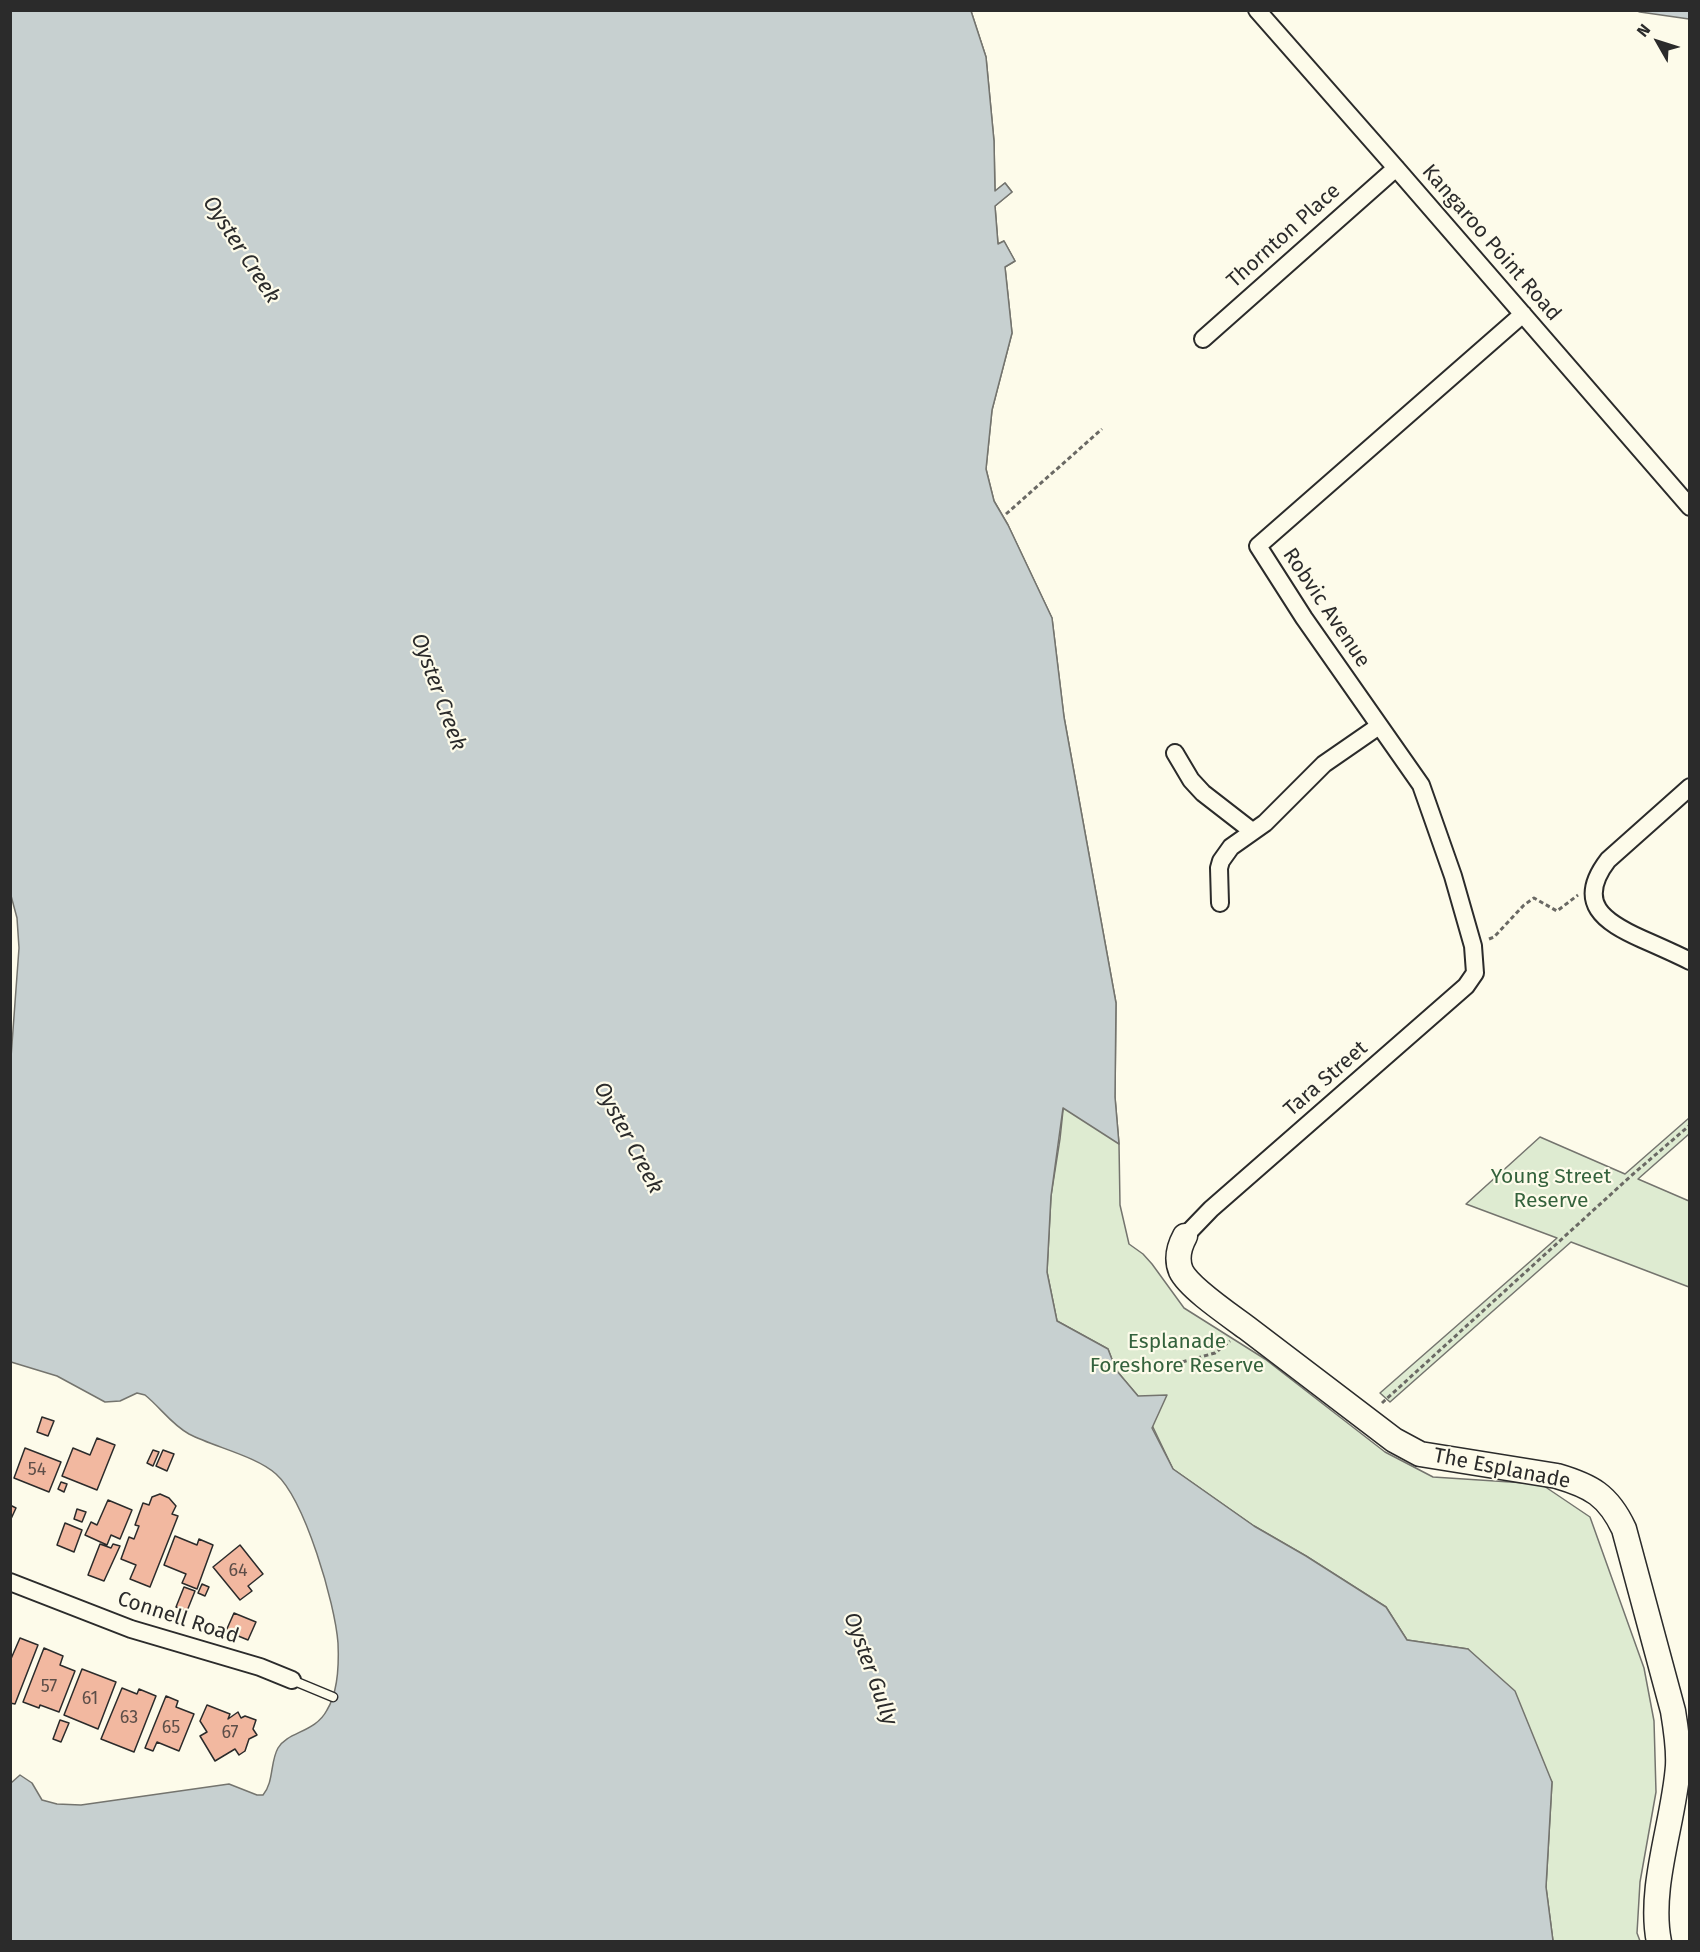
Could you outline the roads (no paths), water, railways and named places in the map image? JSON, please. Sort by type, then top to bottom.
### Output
[{"type":"street","name":"Kangaroo Point Road","points":[[1257,10],[1689,507]]},
{"type":"street","name":"Thornton Place","points":[[1203,339],[1396,168]]},
{"type":"street","name":"Robvic Avenue","points":[[1473,946],[1453,876],[1421,785],[1304,618],[1258,546],[1522,314]]},
{"type":"street","points":[[1220,903],[1218,877],[1221,861],[1231,847],[1276,812],[1324,764],[1379,726]]},
{"type":"street","points":[[1175,753],[1191,780],[1203,793],[1252,831]]},
{"type":"street","points":[[1689,787],[1608,860],[1600,870],[1594,897],[1598,909],[1615,927],[1689,961]]},
{"type":"street","name":"Tara Street","points":[[1185,1236],[1212,1209],[1466,986],[1475,973],[1473,946]]},
{"type":"street","name":"The Esplanade","points":[[1185,1236],[1179,1251],[1179,1261],[1181,1271],[1187,1279],[1219,1307],[1394,1440],[1420,1454],[1557,1476],[1597,1492],[1607,1500],[1616,1513],[1624,1529],[1673,1711],[1677,1739],[1678,1766],[1656,1903],[1659,1941]]},
{"type":"street","name":"Connell Road","points":[[10,1582],[131,1629],[260,1667],[292,1680]]},
{"type":"lane","name":"Connell Road","points":[[292,1680],[333,1697]]},
{"type":"water","points":[[11,11],[971,11],[986,57],[994,141],[995,191],[1005,183],[1012,192],[995,206],[998,244],[1004,241],[1015,261],[1005,267],[1012,333],[992,410],[986,469],[994,501],[1008,525],[1052,618],[1064,717],[1116,1003],[1115,1097],[1119,1144],[1063,1108],[1051,1196],[1047,1272],[1057,1321],[1108,1349],[1116,1370],[1138,1396],[1167,1395],[1152,1428],[1173,1469],[1254,1526],[1386,1607],[1407,1640],[1468,1649],[1515,1691],[1552,1782],[1546,1887],[1553,1941],[11,1941],[11,1783],[20,1775],[32,1783],[42,1800],[57,1804],[81,1805],[229,1784],[257,1795],[263,1795],[269,1784],[274,1759],[282,1742],[316,1723],[331,1703],[338,1669],[338,1643],[325,1579],[308,1528],[287,1487],[276,1474],[257,1462],[189,1434],[177,1426],[145,1395],[137,1393],[120,1401],[105,1402],[57,1376],[11,1362],[10,1071],[19,948],[17,918],[10,892]]},
{"type":"water","points":[[1637,11],[1689,11],[1689,19],[1640,12]]},
{"type":"water label","name":"Oyster Creek","points":[[241,250]]},
{"type":"water label","name":"Oyster Creek","points":[[438,692]]},
{"type":"water label","name":"Oyster Creek","points":[[628,1138]]},
{"type":"water label","name":"Oyster Gully","points":[[870,1669]]},
{"type":"park label","name":"Young Street Reserve","points":[[1551,1189]]},
{"type":"park label","name":"Esplanade Foreshore Reserve","points":[[1177,1354]]}]
